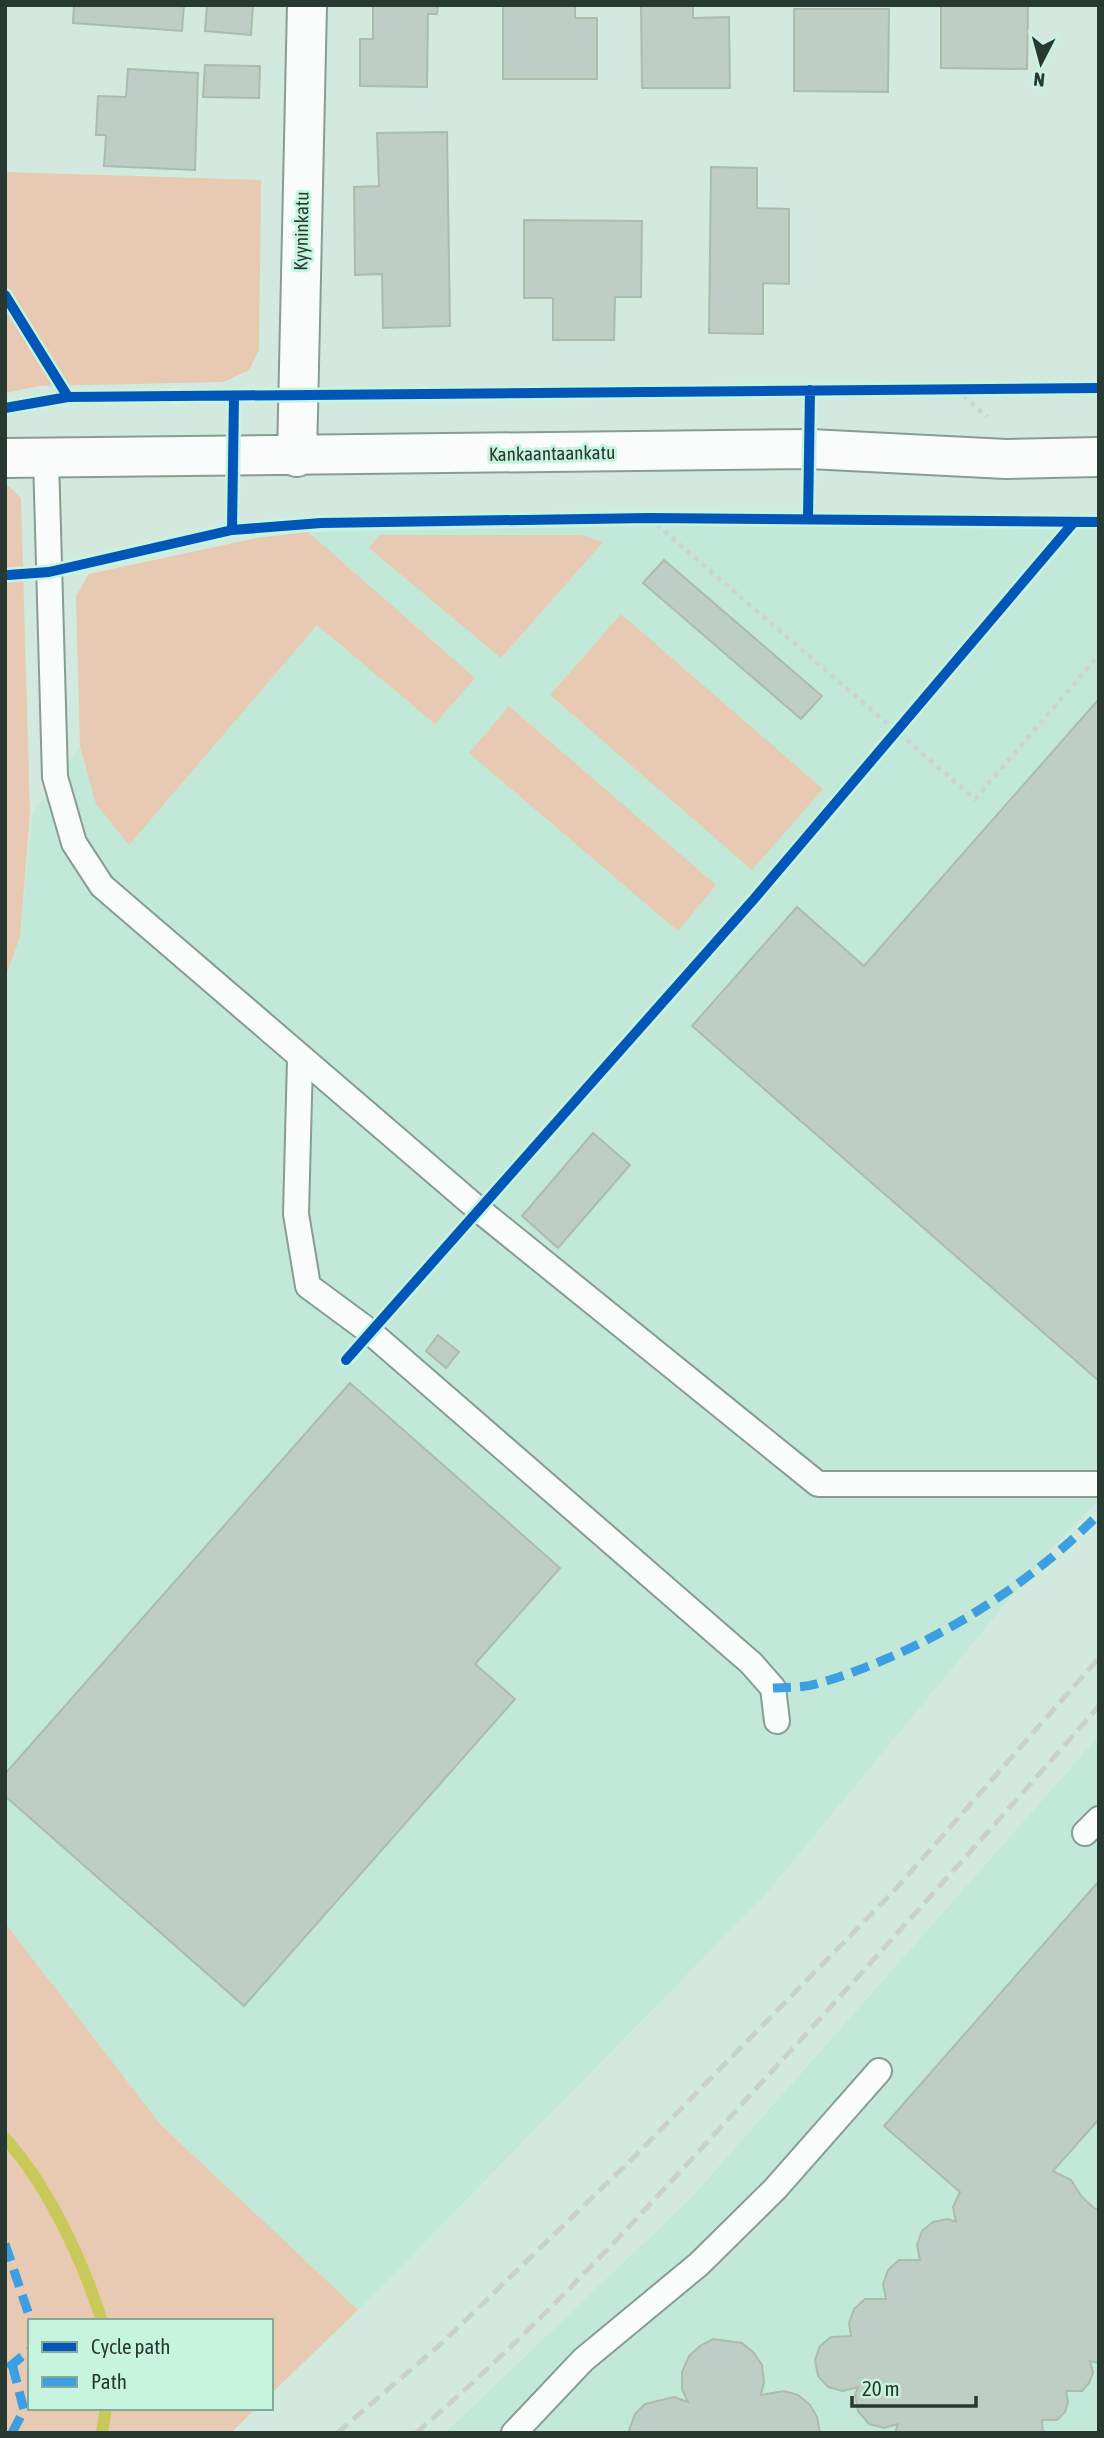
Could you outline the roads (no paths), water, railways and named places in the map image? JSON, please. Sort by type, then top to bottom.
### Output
[{"type":"street","name":"Kyyninkatu","points":[[296,457],[307,5]]},
{"type":"street","name":"Kankaantaankatu","points":[[5,458],[296,457],[810,449],[1006,459],[1099,457]]},
{"type":"lane","points":[[46,458],[55,777],[74,843],[102,886],[300,1059],[478,1209],[818,1484],[1099,1484]]},
{"type":"lane","points":[[300,1059],[296,1214],[308,1286],[369,1332],[751,1663],[773,1688],[777,1721]]},
{"type":"lane","points":[[514,2433],[583,2360],[699,2264],[766,2199],[879,2071]]},
{"type":"waterway","points":[[5,2138],[35,2178],[62,2224],[101,2319]]},
{"type":"waterway","points":[[102,2433],[106,2410]]},
{"type":"railway","points":[[337,2433],[442,2343],[632,2159],[893,1892],[1099,1658]]},
{"type":"railway","points":[[416,2433],[504,2353],[629,2226],[882,1950],[1099,1706]]}]
